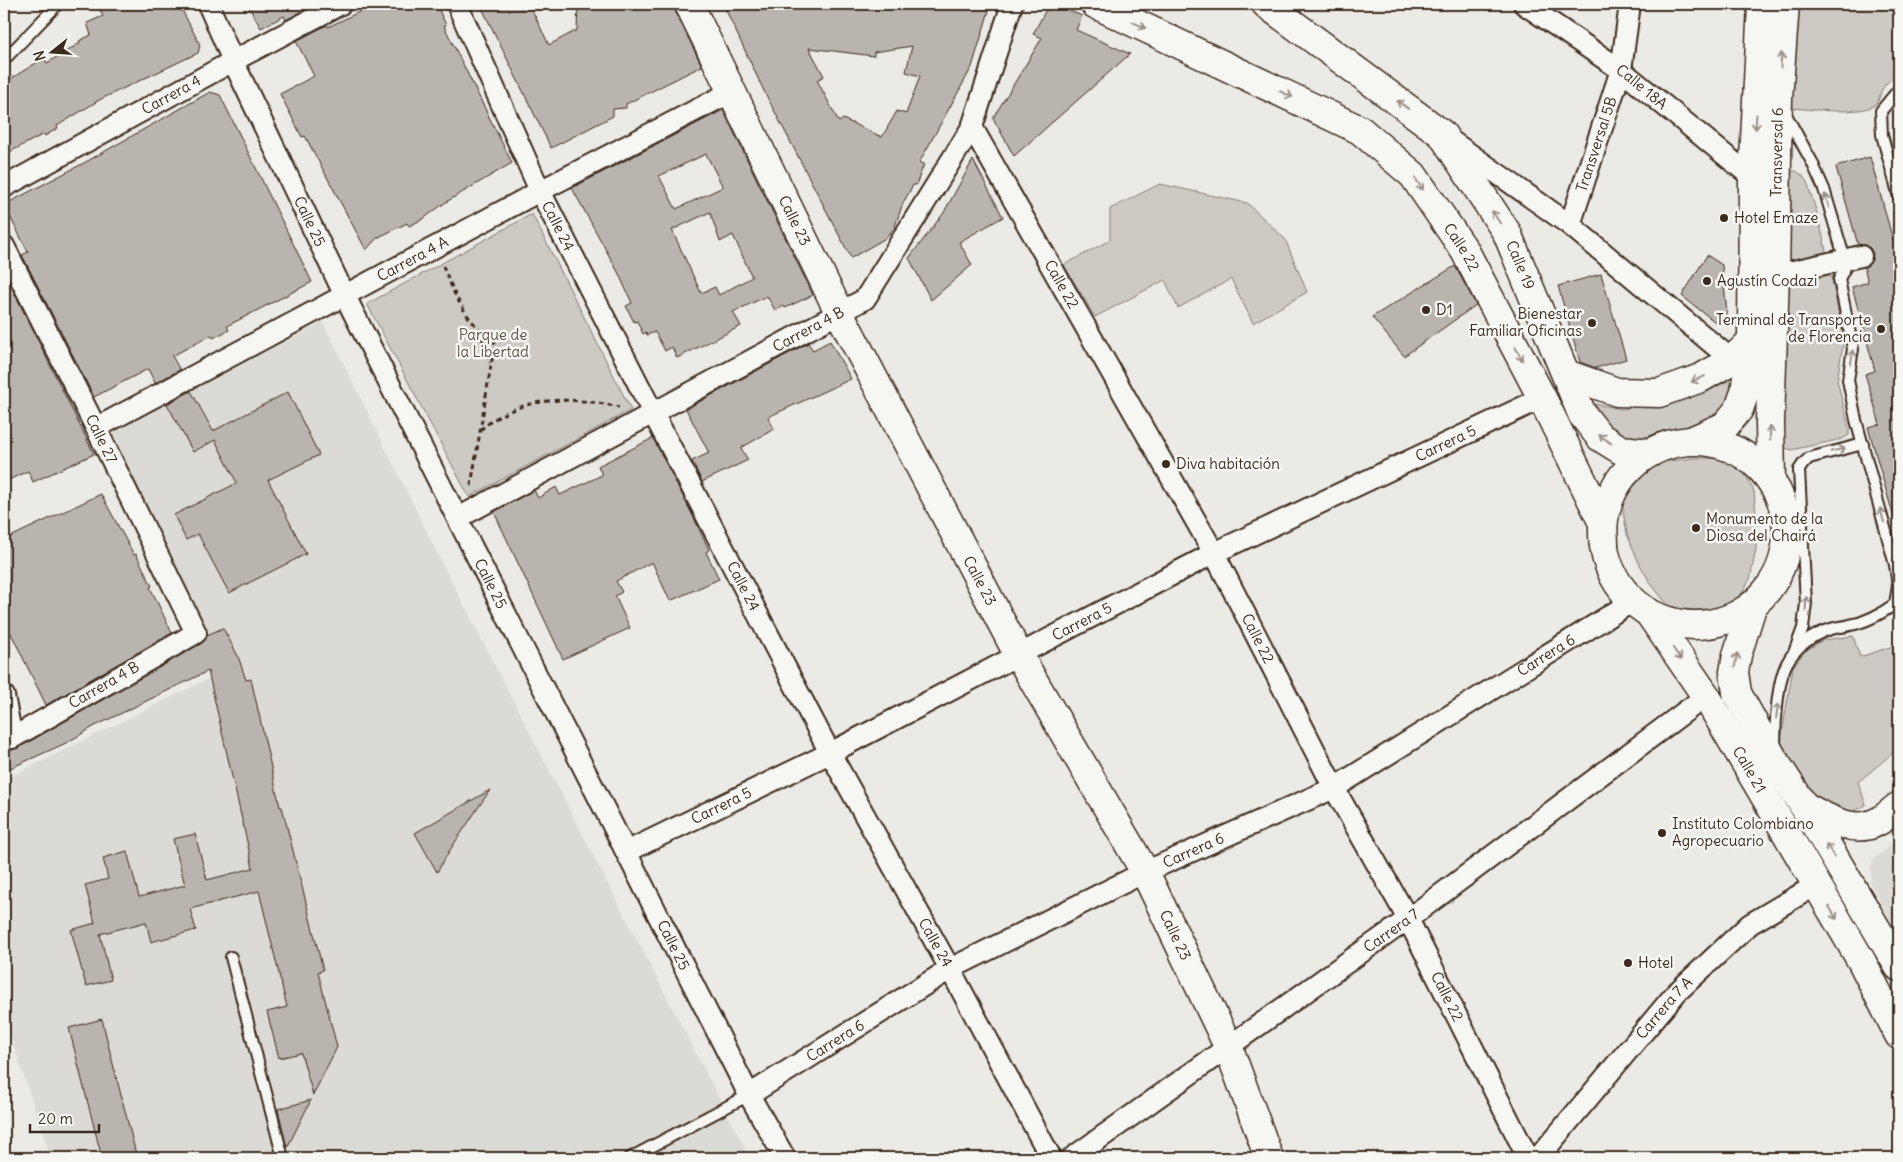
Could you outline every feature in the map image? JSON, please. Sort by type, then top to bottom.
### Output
[{"type":"main road","name":"Calle 23","points":[[689,4],[840,314],[1018,654],[1144,872],[1228,1046],[1268,1158]]},
{"type":"main road","name":"Calle 22","points":[[1095,4],[1360,130],[1413,175],[1466,251],[1542,398],[1603,523],[1604,544]]},
{"type":"main road","name":"Calle 19","points":[[1266,4],[1442,134],[1506,233],[1582,414],[1600,437],[1621,450],[1650,453]]},
{"type":"main road","name":"Transversal 6","points":[[1690,441],[1725,426],[1739,409],[1745,392],[1752,341],[1753,178],[1762,4]]},
{"type":"main road","name":"Transversal 6","points":[[1771,481],[1770,422],[1778,99],[1785,4]]},
{"type":"main road","points":[[1566,374],[1617,392],[1659,393],[1701,378],[1732,360],[1752,341]]},
{"type":"main road","name":"Calle 21","points":[[1641,607],[1675,623],[1702,626],[1728,620],[1752,607],[1771,586],[1783,561],[1787,534],[1783,506],[1771,481],[1759,467],[1744,455],[1727,447],[1709,442],[1690,441],[1670,445],[1650,453],[1629,469],[1614,491],[1605,517],[1604,544],[1609,565],[1619,584],[1641,607],[1706,696],[1862,962],[1899,1035]]},
{"type":"main road","name":"Calle 21","points":[[1752,607],[1737,655],[1734,672],[1738,693],[1774,760],[1804,806],[1899,967]]},
{"type":"main road","points":[[1804,806],[1828,819],[1852,827],[1875,823],[1899,806]]},
{"type":"street","name":"Calle 25","points":[[208,4],[233,61],[345,296],[749,1095],[785,1158]]},
{"type":"street","name":"Carrera 4","points":[[4,187],[341,4]]},
{"type":"street","name":"Calle 24","points":[[457,4],[540,191],[653,413],[830,753],[950,969],[1051,1158]]},
{"type":"street","name":"Carrera 4 B","points":[[458,518],[866,299],[972,127],[1012,4]]},
{"type":"street","name":"Calle 18A","points":[[1524,4],[1621,70],[1753,178]]},
{"type":"street","name":"Transversal 5B","points":[[1570,225],[1621,70],[1630,4]]},
{"type":"street","name":"Carrera 4 A","points":[[96,428],[540,191],[731,92]]},
{"type":"street","name":"Calle 22","points":[[972,127],[1214,554],[1334,788],[1408,919],[1528,1158]]},
{"type":"street","name":"Calle 19","points":[[1442,134],[1570,225],[1732,360]]},
{"type":"street","name":"Calle 27","points":[[4,246],[96,428],[196,633]]},
{"type":"street","points":[[1775,275],[1853,258]]},
{"type":"street","name":"Carrera 5","points":[[626,852],[830,753],[1214,554],[1542,398]]},
{"type":"street","name":"Carrera 6","points":[[749,1095],[950,969],[1144,872],[1334,788],[1641,607]]},
{"type":"street","name":"Carrera 4 B","points":[[4,696],[12,738],[196,633]]},
{"type":"street","name":"Carrera 7","points":[[1072,1158],[1408,919],[1706,696]]},
{"type":"street","name":"Carrera 7 A","points":[[1538,1158],[1676,993],[1750,924],[1816,885]]},
{"type":"lane","points":[[4,60],[58,4]]},
{"type":"lane","points":[[1899,89],[1882,111],[1882,135],[1899,197]]},
{"type":"lane","points":[[1774,760],[1775,725],[1780,692],[1786,665],[1795,652],[1811,638],[1831,629],[1852,625],[1879,616],[1895,604],[1898,586],[1895,564],[1848,380],[1853,349],[1839,279],[1853,258],[1812,162],[1778,99]]},
{"type":"lane","points":[[1795,652],[1803,628],[1806,603],[1799,470],[1802,464],[1809,458],[1863,444]]},
{"type":"lane","points":[[231,957],[283,1158]]},
{"type":"lane","points":[[630,1158],[749,1095]]},
{"type":"path","points":[[442,263],[456,297],[466,315],[480,331],[485,343],[490,366]]},
{"type":"path","points":[[476,508],[469,497],[497,329]]},
{"type":"path","points":[[480,430],[508,411],[542,401],[583,400],[624,409]]},
{"type":"shaded area","points":[[323,322],[441,561],[750,1158],[51,1158],[4,1016],[4,780],[226,670],[109,433]]},
{"type":"shaded area","points":[[1899,837],[1899,937],[1870,883],[1872,861]]},
{"type":"green space","points":[[1794,4],[1899,4],[1899,74],[1885,85],[1876,104],[1870,108],[1848,111],[1791,108]]},
{"type":"green space","points":[[1796,171],[1807,182],[1816,210],[1843,335],[1837,380],[1849,435],[1842,439],[1791,450],[1784,447],[1780,441],[1786,172]]},
{"type":"green space","points":[[1160,184],[1247,203],[1285,239],[1307,292],[1253,323],[1231,279],[1178,308],[1165,280],[1095,317],[1064,265],[1110,240],[1110,209]]},
{"type":"green space","name":"Parque de la Libertad","points":[[532,214],[631,410],[469,497],[367,304]]},
{"type":"green space","points":[[1734,379],[1729,399],[1720,411],[1696,425],[1667,433],[1626,439],[1604,423],[1595,404],[1622,409],[1703,391]]},
{"type":"green space","points":[[1696,458],[1725,458],[1744,472],[1754,491],[1756,517],[1756,549],[1750,579],[1740,597],[1725,610],[1708,614],[1687,612],[1667,604],[1651,584],[1639,563],[1627,534],[1623,511],[1624,486],[1638,470],[1668,461]]},
{"type":"green space","points":[[1853,636],[1860,657],[1899,644],[1899,748],[1858,782],[1866,805],[1851,813],[1811,799],[1779,752],[1793,667],[1804,652],[1823,640]]},
{"type":"building","points":[[110,4],[179,4],[200,45],[198,53],[101,99],[57,126],[58,128],[45,136],[44,134],[4,155],[4,83],[44,58],[47,63],[91,35],[87,23],[103,16],[99,8]]},
{"type":"building","points":[[247,4],[316,4],[286,20],[284,16],[261,28]]},
{"type":"building","points":[[375,4],[436,4],[446,25],[444,26],[512,163],[446,202],[423,219],[409,226],[407,223],[377,238],[366,250],[305,136],[302,137],[280,94],[314,76],[296,41]]},
{"type":"building","points":[[480,4],[518,4],[520,7],[531,8],[549,45],[577,30],[578,4],[674,4],[675,11],[702,66],[626,104],[626,108],[613,109],[613,116],[551,148]]},
{"type":"building","points":[[723,4],[991,4],[972,67],[919,163],[924,164],[916,185],[913,185],[903,203],[894,229],[884,239],[851,258],[764,91]],"holes":[[[912,46],[906,72],[920,76],[906,114],[897,111],[882,137],[843,119],[839,122],[817,80],[824,76],[809,48],[874,56],[874,52]]]},
{"type":"building","points":[[1049,4],[1054,4],[1082,16],[1076,30],[1130,54],[1014,156],[993,118],[1042,38],[1033,34]]},
{"type":"building","points":[[210,92],[220,95],[312,282],[227,326],[229,330],[213,338],[212,335],[172,356],[180,370],[155,383],[148,369],[94,397],[22,255],[28,252],[4,205],[84,163]]},
{"type":"building","points":[[723,110],[813,295],[785,308],[784,306],[775,310],[767,296],[733,312],[741,326],[677,358],[672,347],[665,351],[655,332],[647,335],[646,332],[643,334],[637,321],[634,322],[626,306],[632,303],[618,272],[572,188]],"holes":[[[706,154],[723,187],[676,209],[659,176]],[[710,212],[720,242],[733,235],[752,277],[719,295],[715,287],[701,293],[672,230]]]},
{"type":"building","name":"Terminal de Transporte de Florencia","points":[[1870,157],[1899,262],[1899,517],[1894,518],[1868,427],[1880,424],[1865,374],[1875,371],[1852,287],[1868,282],[1864,267],[1872,260],[1873,254],[1870,248],[1865,245],[1858,245],[1836,167]]},
{"type":"building","points":[[973,160],[1003,217],[959,242],[972,265],[931,300],[909,258],[943,214]]},
{"type":"building","name":"Agustín Codazi","points":[[1707,255],[1722,265],[1727,313],[1719,325],[1682,296]]},
{"type":"building","name":"D1","points":[[1455,266],[1476,305],[1404,356],[1372,317]]},
{"type":"building","points":[[4,272],[94,454],[33,482],[28,471],[4,482]]},
{"type":"building","name":"Bienestar Familiar Oficinas","points":[[1601,274],[1626,359],[1596,368],[1580,362],[1558,286]]},
{"type":"building","points":[[830,341],[851,379],[768,417],[774,429],[741,448],[748,460],[702,482],[692,461],[709,453],[686,409],[808,343],[813,350]]},
{"type":"building","points":[[191,391],[213,431],[288,392],[319,455],[268,480],[306,554],[229,593],[198,534],[186,540],[174,515],[237,483],[215,440],[193,452],[167,404]]},
{"type":"building","points":[[653,438],[709,550],[706,552],[719,579],[670,601],[652,562],[616,581],[622,592],[615,596],[630,628],[563,659],[494,512],[534,490],[538,498],[556,487],[560,495],[602,475],[598,466]]},
{"type":"building","points":[[101,494],[134,555],[136,554],[172,633],[46,705],[4,619],[4,540]]},
{"type":"building","points":[[223,628],[238,656],[246,680],[251,679],[280,807],[282,807],[323,970],[318,972],[337,1047],[313,1095],[301,1053],[279,1058],[267,1012],[287,1007],[259,891],[190,909],[196,930],[151,942],[146,922],[100,934],[111,980],[86,986],[71,930],[95,923],[85,885],[108,879],[103,858],[127,851],[139,897],[185,885],[173,839],[195,834],[207,880],[253,868],[208,671],[95,726],[66,743],[4,771],[4,748],[12,750],[18,748],[202,643],[207,635]]},
{"type":"building","points":[[490,790],[450,850],[437,872],[415,833]]},
{"type":"building","points":[[102,1019],[137,1158],[102,1158],[83,1084],[69,1028]]},
{"type":"building","points":[[311,1100],[287,1148],[278,1109]]},
{"type":"place","name":"Hotel Emaze","points":[[1724,218]]},
{"type":"place","name":"Agustín Codazi","points":[[1707,281]]},
{"type":"place","name":"D1","points":[[1426,310]]},
{"type":"place","name":"Bienestar Familiar Oficinas","points":[[1592,323]]},
{"type":"place","name":"Terminal de Transporte de Florencia","points":[[1881,329]]},
{"type":"place","name":"Diva habitación","points":[[1166,464]]},
{"type":"place","name":"Monumento de la Diosa del Chairá","points":[[1696,528]]},
{"type":"place","name":"Instituto Colombiano Agropecuario","points":[[1662,833]]},
{"type":"place","name":"Hotel","points":[[1628,963]]}]
